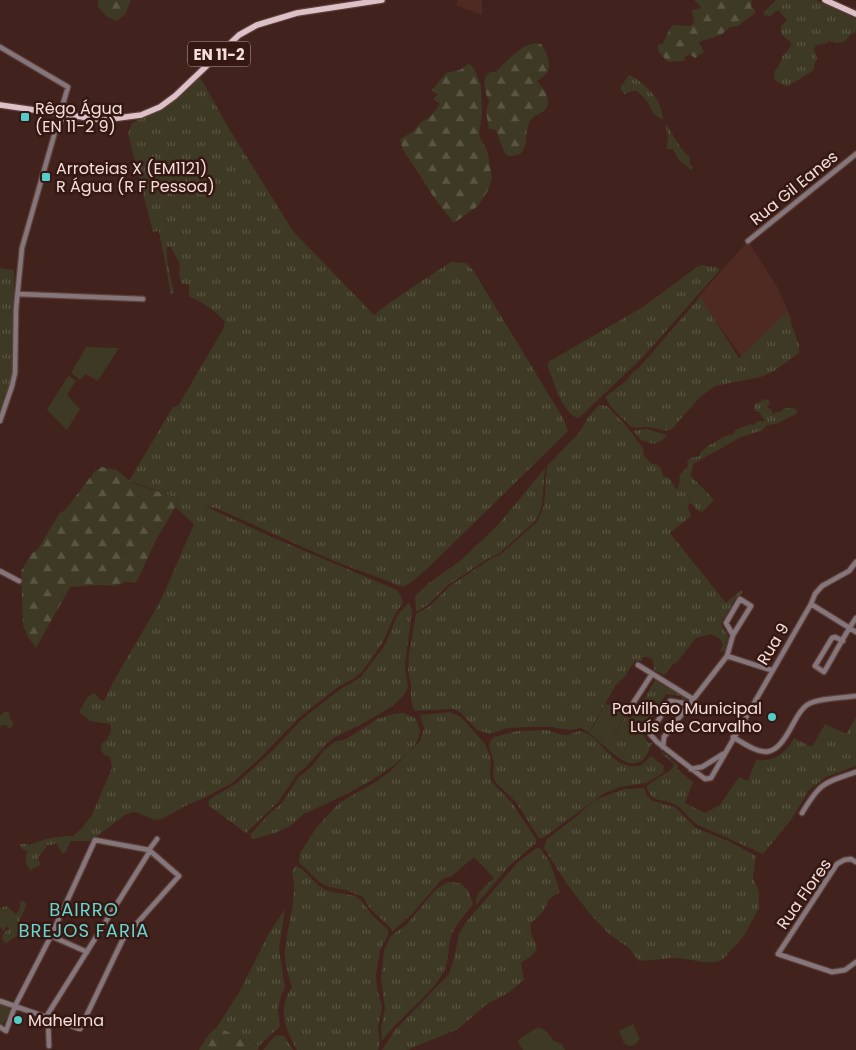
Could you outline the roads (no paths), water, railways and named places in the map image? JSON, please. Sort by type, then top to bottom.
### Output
[{"type":"main road","name":"EN 11-2","points":[[0,104],[103,120],[141,115],[160,107],[175,96],[239,35],[257,25],[297,13],[382,0]]},
{"type":"main road","points":[[825,0],[856,14]]},
{"type":"street","points":[[0,47],[68,87],[22,248],[15,373],[0,421]]},
{"type":"street","points":[[57,125],[60,114]]},
{"type":"street","name":"Rua Gil Eanes","points":[[748,241],[856,154]]},
{"type":"street","points":[[18,294],[143,298]]},
{"type":"street","name":"Rua 9","points":[[691,769],[705,780],[710,778],[815,594],[822,586],[850,572],[856,562]]},
{"type":"street","points":[[0,572],[19,581]]},
{"type":"street","points":[[663,747],[664,737],[727,656],[733,636],[751,606],[740,599],[726,624],[733,636]]},
{"type":"street","points":[[811,604],[856,632]]},
{"type":"street","points":[[843,641],[835,636],[832,638],[815,666],[824,672],[843,641],[849,628],[856,618]]},
{"type":"street","points":[[727,656],[772,670]]},
{"type":"street","points":[[638,665],[693,699]]},
{"type":"street","points":[[628,711],[652,674]]},
{"type":"street","points":[[733,737],[759,752],[769,752],[777,748],[785,739],[800,712],[809,704],[856,696]]},
{"type":"street","points":[[690,704],[670,701],[650,734],[691,769]]},
{"type":"street","name":"Rua 9","points":[[691,769],[702,767],[724,753]]},
{"type":"street","points":[[802,813],[814,793],[821,787],[830,781],[856,772]]},
{"type":"street","points":[[49,1046],[47,1017],[157,839]]},
{"type":"street","points":[[0,1001],[15,1006],[47,1017],[80,1029],[123,939],[179,876],[150,850],[95,840],[51,936],[15,1006],[6,1030],[0,1027]]},
{"type":"street","name":"Rua Flores","points":[[856,862],[851,859],[837,864],[778,954],[832,972],[845,970],[856,962]]},
{"type":"street","points":[[51,936],[87,952]]},
{"type":"place","name":"Rêgo Água (EN 11-2 9)","points":[[25,117]]},
{"type":"place","name":"Arroteias X (EM1121) R Água (R F Pessoa)","points":[[46,177]]},
{"type":"place","name":"Pavilhão Municipal Luís de Carvalho","points":[[772,717]]},
{"type":"place","name":"Mahelma","points":[[18,1020]]},
{"type":"district","name":"BAIRRO BREJOS FARIA","points":[[84,920]]}]
